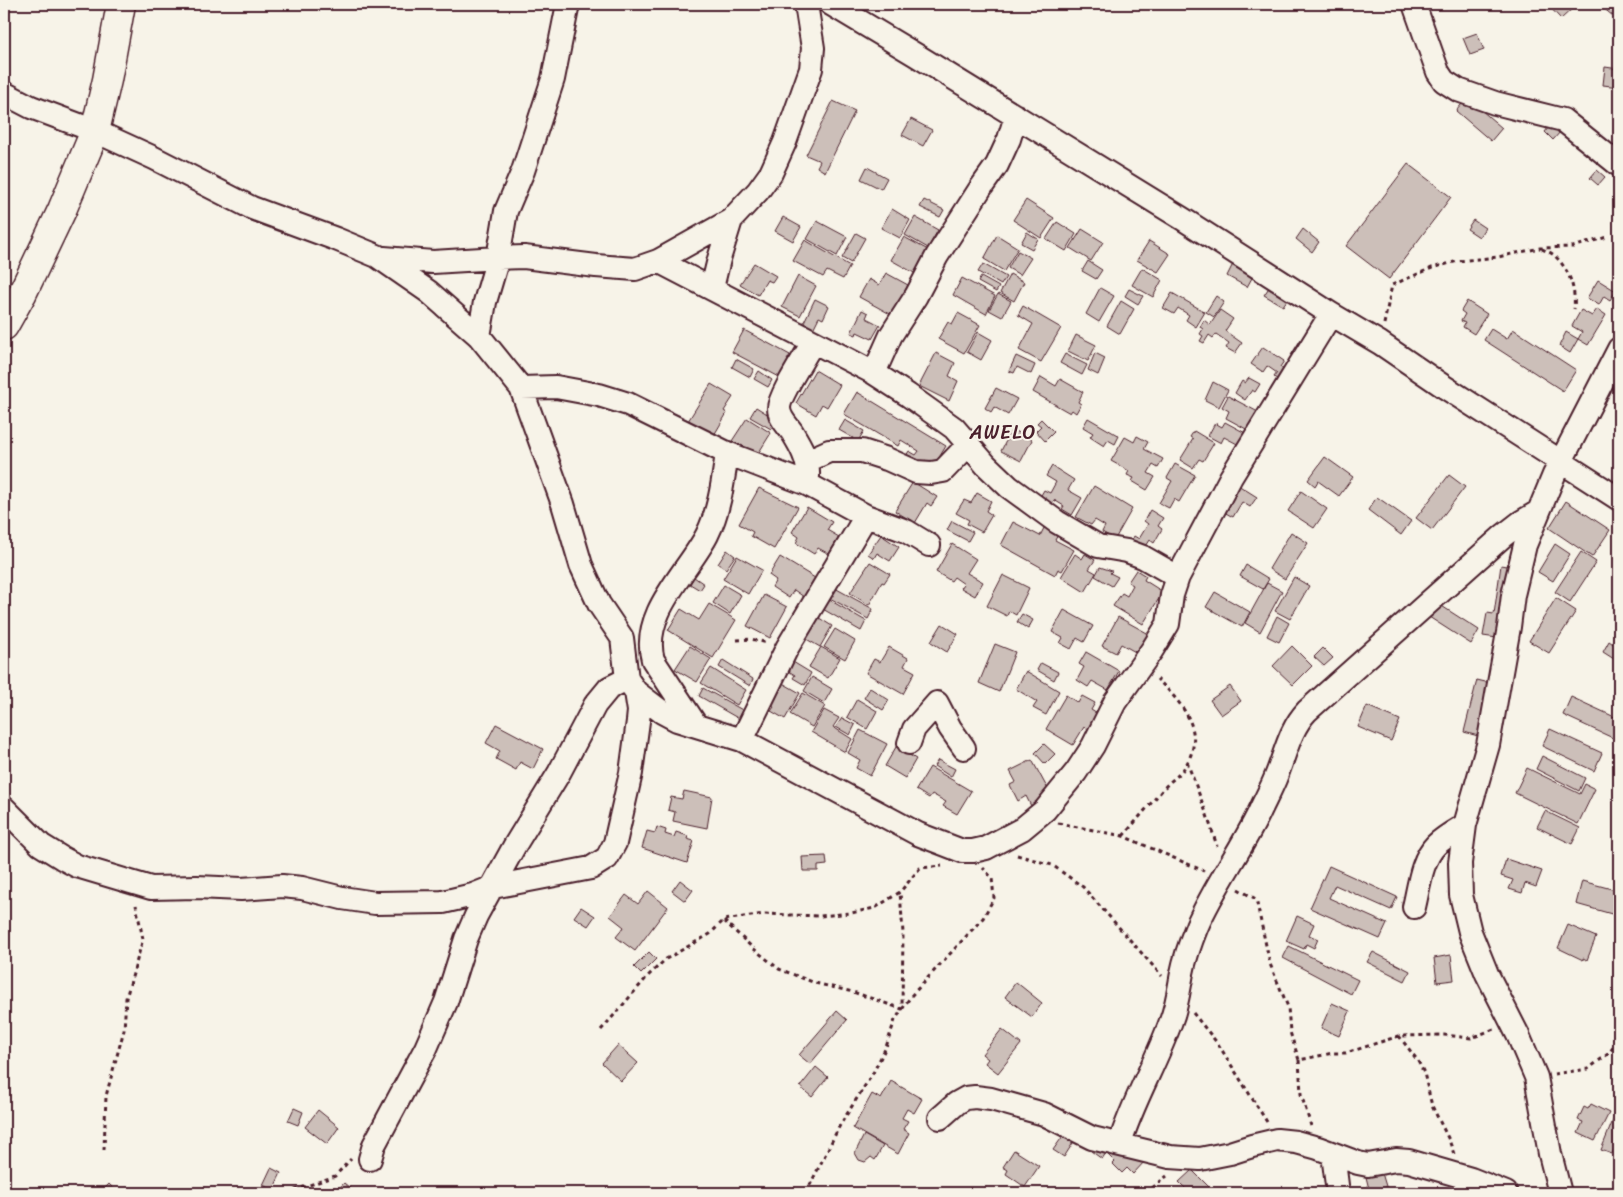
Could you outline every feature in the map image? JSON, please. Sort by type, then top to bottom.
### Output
[{"type":"main road","points":[[4,326],[58,218],[94,131],[107,80],[122,4]]},
{"type":"street","points":[[479,336],[485,302],[498,258],[506,211],[523,171],[553,79],[568,4]]},
{"type":"street","points":[[377,256],[399,260],[433,262],[524,257],[635,269],[658,261],[731,220],[752,199],[771,173],[785,142],[811,68],[813,48],[806,4]]},
{"type":"street","points":[[830,4],[1183,219],[1331,314],[1380,343],[1443,386],[1619,499]]},
{"type":"street","points":[[1414,4],[1438,72],[1444,81],[1458,90],[1495,103],[1563,120],[1619,165]]},
{"type":"street","points":[[4,93],[31,107],[94,131],[154,158],[252,208],[336,238],[377,256],[429,292],[479,336],[521,388],[563,504],[581,565],[599,604],[622,638],[631,686],[639,711],[635,746],[615,844],[610,855],[591,868],[493,887],[472,895],[443,902],[374,903],[291,887],[271,886],[241,889],[197,887],[160,889],[77,866],[51,852],[31,836],[4,808]]},
{"type":"street","points":[[874,373],[891,335],[916,296],[937,256],[997,165],[1009,139],[1016,116]]},
{"type":"street","points":[[712,288],[731,220]]},
{"type":"street","points":[[658,261],[874,373],[954,428],[986,465],[1009,487],[1075,533],[1098,546],[1126,551],[1143,557],[1178,577]]},
{"type":"street","points":[[362,1158],[374,1146],[426,1048],[446,1002],[466,939],[476,916],[515,845],[559,773],[595,706],[609,688],[631,686],[662,712],[677,720],[742,740],[918,834],[951,848],[962,851],[979,849],[1022,829],[1036,819],[1076,772],[1093,746],[1114,702],[1168,624],[1172,595],[1178,577],[1231,477],[1331,314]]},
{"type":"street","points":[[807,484],[807,461],[782,419],[779,408],[780,402],[813,342]]},
{"type":"street","points":[[1560,1193],[1550,1154],[1536,1077],[1477,952],[1464,912],[1460,863],[1465,825],[1488,745],[1513,595],[1525,545],[1560,462],[1619,349]]},
{"type":"street","points":[[521,388],[556,387],[617,400],[671,424],[727,453],[807,484],[866,516],[906,532],[929,544]]},
{"type":"street","points":[[807,461],[829,451],[855,450],[887,459],[916,472],[931,473],[943,471],[969,444]]},
{"type":"street","points":[[696,725],[653,660],[651,641],[654,625],[664,601],[707,534],[718,508],[727,453]]},
{"type":"street","points":[[1120,1143],[1139,1093],[1162,1046],[1172,1019],[1191,941],[1222,879],[1259,814],[1275,778],[1286,746],[1299,721],[1502,536],[1538,512]]},
{"type":"street","points":[[742,740],[787,648],[866,516]]},
{"type":"street","points":[[909,743],[914,729],[936,703],[964,748]]},
{"type":"street","points":[[1414,907],[1424,867],[1430,852],[1440,841],[1465,825]]},
{"type":"street","points":[[940,1118],[956,1103],[966,1098],[975,1097],[990,1099],[1044,1114],[1092,1138],[1120,1143],[1170,1157],[1200,1159],[1278,1140],[1296,1142],[1352,1162],[1368,1165],[1396,1160],[1409,1161],[1462,1176],[1506,1193]]},
{"type":"street","points":[[1325,1151],[1338,1193]]},
{"type":"path","points":[[1380,343],[1392,284],[1432,268],[1458,261],[1498,257],[1540,248],[1573,247],[1606,237]]},
{"type":"path","points":[[1540,248],[1555,256],[1569,276],[1575,295],[1574,309]]},
{"type":"path","points":[[737,640],[750,639],[787,648]]},
{"type":"path","points":[[1123,836],[1181,771],[1187,762],[1194,741],[1194,732],[1177,700],[1142,664]]},
{"type":"path","points":[[1187,762],[1216,842],[1222,879]]},
{"type":"path","points":[[1036,819],[1123,836],[1222,879],[1256,899],[1270,964],[1288,1007],[1290,1032],[1299,1060],[1301,1094],[1325,1151]]},
{"type":"path","points":[[806,1193],[840,1125],[873,1073],[886,1047],[895,1020],[902,1009],[911,996],[983,918],[994,898],[992,878],[978,862],[979,849],[1010,853],[1052,865],[1083,887],[1178,995],[1218,1044],[1278,1140]]},
{"type":"path","points":[[601,1030],[648,975],[666,959],[710,934],[724,920],[764,914],[820,916],[875,908],[900,892],[920,868],[949,865]]},
{"type":"path","points":[[104,1150],[106,1096],[124,1030],[126,998],[143,939],[136,910],[138,884]]},
{"type":"path","points":[[900,892],[903,934],[902,1009]]},
{"type":"path","points":[[724,920],[754,949],[779,969],[816,983],[853,992],[902,1009]]},
{"type":"path","points":[[1299,1060],[1333,1053],[1346,1053],[1399,1036],[1471,1038],[1512,1023]]},
{"type":"path","points":[[1399,1036],[1421,1067],[1432,1106],[1449,1140],[1462,1176]]},
{"type":"path","points":[[1536,1077],[1588,1069],[1608,1054],[1619,1040]]},
{"type":"path","points":[[286,1193],[335,1176],[362,1158]]},
{"type":"building","points":[[1547,4],[1571,4],[1574,7],[1561,19]]},
{"type":"building","points":[[1605,4],[1619,4],[1619,9],[1613,16],[1602,7]]},
{"type":"building","points":[[1477,33],[1484,50],[1470,55],[1463,38]]},
{"type":"building","points":[[1605,67],[1619,69],[1619,87],[1603,85]]},
{"type":"building","points":[[1467,98],[1502,128],[1491,141],[1456,111]]},
{"type":"building","points":[[833,101],[855,111],[825,172],[817,167],[820,161],[806,155]]},
{"type":"building","points":[[911,119],[932,130],[923,146],[902,135]]},
{"type":"building","points":[[1552,123],[1561,131],[1553,140],[1545,132]]},
{"type":"building","points":[[1408,164],[1451,197],[1389,279],[1346,246]]},
{"type":"building","points":[[867,167],[887,178],[881,189],[861,179]]},
{"type":"building","points":[[1597,170],[1605,177],[1598,185],[1590,178]]},
{"type":"building","points":[[1619,176],[1619,189],[1613,183]]},
{"type":"building","points":[[924,200],[944,210],[940,217],[920,207]]},
{"type":"building","points":[[1026,200],[1054,218],[1041,238],[1013,220]]},
{"type":"building","points":[[892,209],[910,220],[900,238],[881,228]]},
{"type":"building","points":[[783,217],[801,227],[793,241],[775,231]]},
{"type":"building","points":[[915,217],[938,230],[928,248],[905,235]]},
{"type":"building","points":[[1473,220],[1485,228],[1479,237],[1467,229]]},
{"type":"building","points":[[817,221],[847,237],[837,256],[807,239]]},
{"type":"building","points":[[1057,222],[1076,234],[1066,251],[1046,239]]},
{"type":"building","points":[[1082,229],[1103,242],[1091,261],[1070,248]]},
{"type":"building","points":[[1303,229],[1319,242],[1312,252],[1296,239]]},
{"type":"building","points":[[1027,232],[1038,239],[1032,249],[1021,243]]},
{"type":"building","points":[[856,233],[865,238],[851,263],[842,258]]},
{"type":"building","points":[[997,235],[1018,248],[1004,271],[984,259]]},
{"type":"building","points":[[904,237],[928,250],[916,274],[891,260]]},
{"type":"building","points":[[805,240],[850,266],[843,279],[827,271],[823,277],[793,261]]},
{"type":"building","points":[[1149,241],[1170,254],[1158,272],[1137,260]]},
{"type":"building","points":[[1018,251],[1031,258],[1020,275],[1008,268]]},
{"type":"building","points":[[1088,261],[1102,270],[1096,279],[1082,271]]},
{"type":"building","points":[[754,263],[776,276],[772,282],[767,280],[758,295],[740,284]]},
{"type":"building","points":[[983,264],[1006,277],[1001,285],[978,272]]},
{"type":"building","points":[[1233,264],[1253,276],[1247,287],[1227,276]]},
{"type":"building","points":[[1142,268],[1162,280],[1153,297],[1132,285]]},
{"type":"building","points":[[886,273],[908,285],[892,315],[859,297],[869,279],[879,285]]},
{"type":"building","points":[[1010,274],[1024,282],[1014,301],[1000,293]]},
{"type":"building","points":[[798,276],[816,286],[800,316],[782,307]]},
{"type":"building","points":[[981,277],[999,287],[996,292],[978,282]]},
{"type":"building","points":[[962,278],[995,296],[986,314],[953,295]]},
{"type":"building","points":[[1598,280],[1616,291],[1610,300],[1604,296],[1599,305],[1587,298]]},
{"type":"building","points":[[1270,286],[1289,297],[1283,306],[1264,295]]},
{"type":"building","points":[[1100,288],[1114,296],[1099,322],[1086,314]]},
{"type":"building","points":[[1129,289],[1143,296],[1138,304],[1125,296]]},
{"type":"building","points":[[1172,293],[1205,312],[1196,327],[1186,320],[1189,315],[1178,308],[1174,314],[1163,308]]},
{"type":"building","points":[[998,294],[1011,301],[1002,317],[989,310]]},
{"type":"building","points":[[1216,296],[1224,302],[1214,317],[1206,312]]},
{"type":"building","points":[[815,299],[829,306],[823,319],[819,317],[812,331],[802,326]]},
{"type":"building","points":[[1121,301],[1134,309],[1120,334],[1107,326]]},
{"type":"building","points":[[1467,301],[1487,314],[1474,334],[1463,327],[1465,323],[1461,321],[1465,314],[1461,311]]},
{"type":"building","points":[[1023,306],[1061,328],[1041,362],[1019,350],[1033,324],[1018,315]]},
{"type":"building","points":[[1597,309],[1606,315],[1588,345],[1578,339],[1582,332],[1572,326],[1581,310],[1592,316]]},
{"type":"building","points":[[862,310],[868,313],[866,318],[880,325],[872,339],[857,332],[856,335],[851,333]]},
{"type":"building","points":[[1220,310],[1233,319],[1225,331],[1242,343],[1235,353],[1226,348],[1229,343],[1216,334],[1213,338],[1209,335],[1204,343],[1200,341],[1203,336],[1200,334],[1203,329],[1200,327],[1204,320],[1210,325]]},
{"type":"building","points":[[958,313],[980,325],[964,353],[938,339],[948,322],[952,324]]},
{"type":"building","points":[[1491,329],[1507,339],[1513,329],[1576,370],[1563,391],[1484,340]]},
{"type":"building","points":[[744,330],[790,355],[787,360],[794,363],[785,380],[732,352]]},
{"type":"building","points":[[978,332],[992,340],[981,360],[967,352]]},
{"type":"building","points":[[1566,332],[1578,339],[1570,353],[1559,346]]},
{"type":"building","points":[[1076,335],[1096,345],[1088,361],[1068,351]]},
{"type":"building","points":[[1263,347],[1284,361],[1280,367],[1292,375],[1285,385],[1274,377],[1277,373],[1267,366],[1263,372],[1251,364]]},
{"type":"building","points":[[936,353],[955,363],[949,376],[958,381],[949,401],[919,386]]},
{"type":"building","points":[[1095,353],[1105,358],[1098,375],[1088,370]]},
{"type":"building","points":[[1065,354],[1087,365],[1082,375],[1060,363]]},
{"type":"building","points":[[1016,356],[1035,365],[1031,374],[1017,367],[1014,373],[1009,371]]},
{"type":"building","points":[[736,359],[754,369],[750,377],[732,367]]},
{"type":"building","points":[[815,370],[840,385],[827,407],[822,404],[816,415],[796,403]]},
{"type":"building","points":[[759,371],[772,380],[768,387],[754,379]]},
{"type":"building","points":[[1041,377],[1056,386],[1060,379],[1083,392],[1078,402],[1081,404],[1076,413],[1072,410],[1070,413],[1033,392]]},
{"type":"building","points":[[1249,378],[1260,384],[1255,392],[1252,390],[1245,400],[1235,393],[1242,381],[1245,383]]},
{"type":"building","points":[[1213,382],[1228,390],[1219,407],[1205,400]]},
{"type":"building","points":[[711,384],[733,397],[724,411],[727,413],[710,442],[685,426]]},
{"type":"building","points":[[996,388],[1017,399],[1008,415],[994,407],[991,412],[985,408]]},
{"type":"building","points":[[857,392],[946,446],[934,466],[925,460],[919,469],[904,459],[909,451],[916,455],[919,451],[901,440],[898,446],[844,414]]},
{"type":"building","points":[[1228,396],[1258,412],[1248,430],[1226,418],[1229,411],[1222,407]]},
{"type":"building","points":[[756,407],[777,420],[771,429],[750,417]]},
{"type":"building","points":[[747,418],[771,433],[756,457],[732,441]]},
{"type":"building","points":[[1088,418],[1119,436],[1115,444],[1108,440],[1104,446],[1090,437],[1093,433],[1083,427]]},
{"type":"building","points":[[1041,419],[1054,432],[1045,441],[1036,431],[1041,426],[1037,423]]},
{"type":"building","points":[[845,420],[864,431],[858,441],[839,430]]},
{"type":"building","points":[[1225,422],[1249,435],[1243,447],[1224,437],[1221,443],[1208,436],[1215,423],[1222,427]]},
{"type":"building","points":[[1012,429],[1032,440],[1021,461],[1001,451]]},
{"type":"building","points":[[1194,431],[1214,443],[1203,461],[1199,459],[1193,468],[1180,460],[1193,439],[1190,437]]},
{"type":"building","points":[[1137,436],[1148,442],[1144,449],[1163,459],[1158,468],[1153,465],[1148,473],[1155,477],[1147,490],[1132,481],[1134,478],[1127,475],[1129,471],[1111,461],[1125,437],[1134,442]]},
{"type":"building","points":[[1325,457],[1353,477],[1339,496],[1318,481],[1315,486],[1308,480]]},
{"type":"building","points":[[1175,464],[1195,475],[1179,502],[1174,499],[1169,508],[1159,503],[1172,481],[1167,478]]},
{"type":"building","points":[[1052,466],[1074,480],[1068,490],[1082,498],[1072,515],[1062,509],[1064,506],[1054,500],[1052,504],[1040,497],[1044,490],[1050,493],[1056,482],[1046,476]]},
{"type":"building","points":[[1449,475],[1465,487],[1432,530],[1416,518]]},
{"type":"building","points":[[913,482],[937,497],[931,506],[927,503],[915,523],[895,511]]},
{"type":"building","points":[[1238,485],[1257,497],[1250,507],[1242,502],[1233,517],[1222,511]]},
{"type":"building","points":[[1094,486],[1132,509],[1115,539],[1102,532],[1105,526],[1095,520],[1091,525],[1076,517]]},
{"type":"building","points":[[759,488],[798,507],[774,549],[751,536],[753,532],[739,524]]},
{"type":"building","points":[[1301,491],[1327,509],[1314,528],[1288,511]]},
{"type":"building","points":[[977,493],[991,501],[986,511],[992,515],[982,532],[967,524],[969,520],[956,513],[964,500],[971,503]]},
{"type":"building","points":[[1377,497],[1411,521],[1401,535],[1368,510]]},
{"type":"building","points":[[1566,501],[1610,530],[1592,557],[1549,528]]},
{"type":"building","points":[[807,507],[832,522],[827,530],[839,537],[829,554],[818,548],[814,554],[796,543],[799,537],[792,532]]},
{"type":"building","points":[[1150,510],[1163,518],[1158,526],[1162,529],[1154,543],[1150,540],[1143,551],[1130,543],[1134,536],[1139,539],[1148,524],[1144,521]]},
{"type":"building","points":[[952,521],[973,532],[968,541],[947,530]]},
{"type":"building","points":[[1013,522],[1040,536],[1045,526],[1059,533],[1055,540],[1074,550],[1062,571],[1058,569],[1055,575],[1001,545]]},
{"type":"building","points":[[1291,532],[1308,543],[1285,579],[1269,569]]},
{"type":"building","points":[[881,535],[899,547],[890,561],[877,553],[874,558],[868,554]]},
{"type":"building","points":[[952,544],[976,559],[967,573],[983,582],[975,596],[961,588],[964,584],[954,577],[951,581],[936,572]]},
{"type":"building","points":[[1555,544],[1570,554],[1553,581],[1538,572]]},
{"type":"building","points":[[727,550],[735,556],[726,569],[718,564]]},
{"type":"building","points":[[1581,552],[1596,562],[1570,602],[1555,592]]},
{"type":"building","points":[[1075,554],[1082,559],[1085,554],[1095,560],[1089,569],[1096,573],[1085,592],[1061,577]]},
{"type":"building","points":[[737,556],[762,570],[748,594],[723,579]]},
{"type":"building","points":[[780,557],[815,578],[804,597],[794,590],[789,598],[772,587],[776,580],[769,575]]},
{"type":"building","points":[[870,562],[890,574],[884,583],[882,582],[869,605],[850,593]]},
{"type":"building","points":[[1246,565],[1269,579],[1263,589],[1240,576]]},
{"type":"building","points":[[1501,565],[1514,567],[1504,639],[1483,636],[1487,613],[1494,614]]},
{"type":"building","points":[[1100,567],[1112,571],[1110,573],[1118,577],[1112,586],[1095,576]]},
{"type":"building","points":[[1136,570],[1146,576],[1144,580],[1163,592],[1143,624],[1113,606],[1122,593],[1127,596],[1133,585],[1128,582]]},
{"type":"building","points":[[1003,575],[1029,588],[1016,615],[1009,611],[1007,616],[987,606]]},
{"type":"building","points":[[694,577],[704,584],[700,590],[690,584]]},
{"type":"building","points":[[1294,577],[1309,586],[1290,619],[1275,611]]},
{"type":"building","points":[[1267,583],[1282,591],[1260,632],[1245,623]]},
{"type":"building","points":[[724,585],[741,595],[730,614],[713,603]]},
{"type":"building","points":[[833,587],[873,609],[868,619],[828,597]]},
{"type":"building","points":[[1215,592],[1250,612],[1242,627],[1206,607]]},
{"type":"building","points":[[764,595],[787,607],[770,638],[747,626]]},
{"type":"building","points":[[826,598],[866,621],[861,631],[821,608]]},
{"type":"building","points":[[1556,598],[1576,611],[1549,653],[1529,641]]},
{"type":"building","points":[[1437,603],[1479,630],[1471,644],[1429,617]]},
{"type":"building","points":[[709,604],[736,620],[713,658],[668,630],[681,609],[699,620]]},
{"type":"building","points":[[1064,610],[1093,626],[1084,642],[1077,638],[1071,649],[1060,643],[1063,638],[1052,632]]},
{"type":"building","points":[[1022,614],[1033,620],[1028,629],[1017,622]]},
{"type":"building","points":[[816,616],[832,626],[820,647],[803,637]]},
{"type":"building","points":[[1277,616],[1289,623],[1279,642],[1267,636]]},
{"type":"building","points":[[1118,617],[1158,639],[1148,659],[1121,644],[1116,653],[1102,646]]},
{"type":"building","points":[[942,624],[958,634],[947,652],[931,642]]},
{"type":"building","points":[[835,629],[855,641],[845,659],[824,647]]},
{"type":"building","points":[[1609,641],[1619,648],[1614,659],[1603,652]]},
{"type":"building","points":[[995,644],[1015,652],[999,692],[979,683]]},
{"type":"building","points":[[690,646],[711,659],[697,682],[675,669]]},
{"type":"building","points":[[1292,646],[1312,666],[1293,685],[1273,666]]},
{"type":"building","points":[[821,647],[840,658],[828,678],[809,667]]},
{"type":"building","points":[[889,647],[908,658],[904,666],[915,672],[903,694],[866,673],[874,659],[880,662]]},
{"type":"building","points":[[1323,648],[1333,658],[1324,666],[1314,657]]},
{"type":"building","points":[[1086,652],[1119,671],[1108,690],[1092,681],[1088,687],[1077,680],[1084,667],[1079,664]]},
{"type":"building","points":[[788,659],[811,673],[805,685],[793,678],[795,675],[783,668]]},
{"type":"building","points":[[723,660],[753,679],[750,686],[719,667]]},
{"type":"building","points":[[1041,663],[1058,672],[1054,680],[1037,670]]},
{"type":"building","points":[[711,668],[746,690],[737,705],[701,683]]},
{"type":"building","points":[[1026,671],[1059,691],[1046,715],[1033,708],[1037,702],[1016,689]]},
{"type":"building","points":[[812,677],[832,689],[824,703],[804,691]]},
{"type":"building","points":[[1477,680],[1498,685],[1485,738],[1464,732]]},
{"type":"building","points":[[779,681],[800,693],[785,719],[771,711],[774,707],[767,703]]},
{"type":"building","points":[[1230,686],[1241,701],[1221,715],[1210,700]]},
{"type":"building","points":[[703,688],[746,712],[741,720],[699,696]]},
{"type":"building","points":[[870,688],[889,700],[883,710],[864,698]]},
{"type":"building","points":[[803,693],[825,706],[812,727],[790,714]]},
{"type":"building","points":[[1066,695],[1078,703],[1082,696],[1095,703],[1091,710],[1099,715],[1090,731],[1084,727],[1073,745],[1046,729]]},
{"type":"building","points":[[1571,697],[1619,719],[1619,730],[1615,739],[1563,715]]},
{"type":"building","points":[[857,699],[877,711],[867,729],[847,717]]},
{"type":"building","points":[[1367,706],[1400,720],[1391,741],[1358,727]]},
{"type":"building","points":[[824,710],[839,718],[833,727],[852,739],[845,752],[811,732]]},
{"type":"building","points":[[842,718],[855,725],[850,735],[836,727]]},
{"type":"building","points":[[496,724],[543,749],[533,769],[520,762],[516,770],[496,759],[500,751],[486,743]]},
{"type":"building","points":[[1550,729],[1602,753],[1594,771],[1542,746]]},
{"type":"building","points":[[860,730],[887,744],[870,776],[856,768],[860,760],[848,753]]},
{"type":"building","points":[[1044,744],[1055,754],[1045,764],[1035,753]]},
{"type":"building","points":[[896,747],[916,759],[905,778],[885,766]]},
{"type":"building","points":[[1542,756],[1585,778],[1579,791],[1536,769]]},
{"type":"building","points":[[938,760],[955,769],[951,777],[934,766]]},
{"type":"building","points":[[1032,760],[1051,795],[1031,806],[1026,796],[1018,801],[1010,785],[1016,782],[1010,771]]},
{"type":"building","points":[[930,767],[971,791],[957,814],[943,806],[946,802],[932,794],[929,798],[916,790]]},
{"type":"building","points":[[1527,768],[1580,794],[1585,784],[1595,789],[1578,824],[1515,793]]},
{"type":"building","points":[[684,791],[712,797],[707,828],[673,821],[675,812],[668,810],[671,797],[682,799]]},
{"type":"building","points":[[1545,811],[1580,828],[1572,844],[1537,827]]},
{"type":"building","points":[[657,827],[666,830],[665,834],[674,837],[676,832],[688,836],[687,839],[694,841],[687,863],[642,848],[647,831],[655,833]]},
{"type":"building","points":[[826,856],[827,865],[818,866],[818,871],[803,871],[802,857]]},
{"type":"building","points":[[1506,859],[1542,871],[1536,887],[1525,883],[1522,893],[1509,889],[1513,880],[1501,876]]},
{"type":"building","points":[[1329,866],[1397,897],[1391,910],[1335,885],[1329,898],[1387,924],[1380,939],[1310,908]]},
{"type":"building","points":[[680,880],[693,890],[685,901],[672,891]]},
{"type":"building","points":[[1582,881],[1619,891],[1619,916],[1576,904]]},
{"type":"building","points":[[648,891],[668,907],[635,951],[616,937],[624,927],[610,916],[626,895],[638,904]]},
{"type":"building","points":[[581,907],[595,916],[588,926],[574,917]]},
{"type":"building","points":[[1297,916],[1314,924],[1309,935],[1318,939],[1314,948],[1306,944],[1304,949],[1286,941]]},
{"type":"building","points":[[1568,925],[1596,937],[1587,960],[1583,958],[1583,960],[1558,948]]},
{"type":"building","points":[[1289,946],[1358,980],[1351,994],[1283,958]]},
{"type":"building","points":[[649,952],[656,959],[641,974],[634,967]]},
{"type":"building","points":[[1373,952],[1410,971],[1405,981],[1367,962]]},
{"type":"building","points":[[1451,955],[1454,980],[1437,982],[1434,958]]},
{"type":"building","points":[[1016,982],[1042,1003],[1032,1017],[1005,997]]},
{"type":"building","points":[[1332,1003],[1350,1011],[1339,1036],[1321,1028]]},
{"type":"building","points":[[837,1011],[847,1020],[810,1064],[799,1055]]},
{"type":"building","points":[[1002,1029],[1021,1044],[998,1073],[985,1063],[988,1059],[982,1054]]},
{"type":"building","points":[[618,1045],[638,1063],[621,1081],[602,1063]]},
{"type":"building","points":[[816,1067],[828,1077],[812,1097],[800,1087]]},
{"type":"building","points":[[891,1081],[922,1099],[914,1113],[907,1109],[902,1118],[908,1121],[903,1129],[909,1133],[898,1154],[853,1128],[872,1094],[881,1099]]},
{"type":"building","points":[[1591,1104],[1609,1113],[1595,1141],[1578,1133],[1583,1122],[1578,1120],[1584,1107],[1588,1109]]},
{"type":"building","points":[[294,1108],[303,1112],[298,1125],[288,1121]]},
{"type":"building","points":[[318,1110],[339,1127],[327,1144],[305,1127]]},
{"type":"building","points":[[1616,1113],[1619,1114],[1619,1149],[1615,1147],[1612,1154],[1601,1150]]},
{"type":"building","points":[[864,1135],[883,1146],[875,1160],[871,1157],[865,1162],[859,1160],[855,1153]]},
{"type":"building","points":[[1063,1136],[1073,1143],[1064,1157],[1053,1150]]},
{"type":"building","points":[[1096,1145],[1106,1153],[1102,1159],[1091,1151]]},
{"type":"building","points":[[1116,1145],[1145,1161],[1133,1174],[1127,1168],[1122,1173],[1107,1154]]},
{"type":"building","points":[[1014,1150],[1039,1166],[1025,1187],[1006,1174],[1008,1170],[1003,1167]]},
{"type":"building","points":[[271,1168],[281,1173],[273,1190],[263,1185]]},
{"type":"building","points":[[1192,1170],[1213,1191],[1210,1193],[1190,1193],[1179,1182]]},
{"type":"building","points":[[1382,1173],[1388,1193],[1370,1193],[1366,1177]]},
{"type":"building","points":[[344,1183],[356,1193],[335,1193]]},
{"type":"building","points":[[109,1184],[117,1192],[100,1193]]},
{"type":"district","name":"AWELO","points":[[1003,432]]}]
